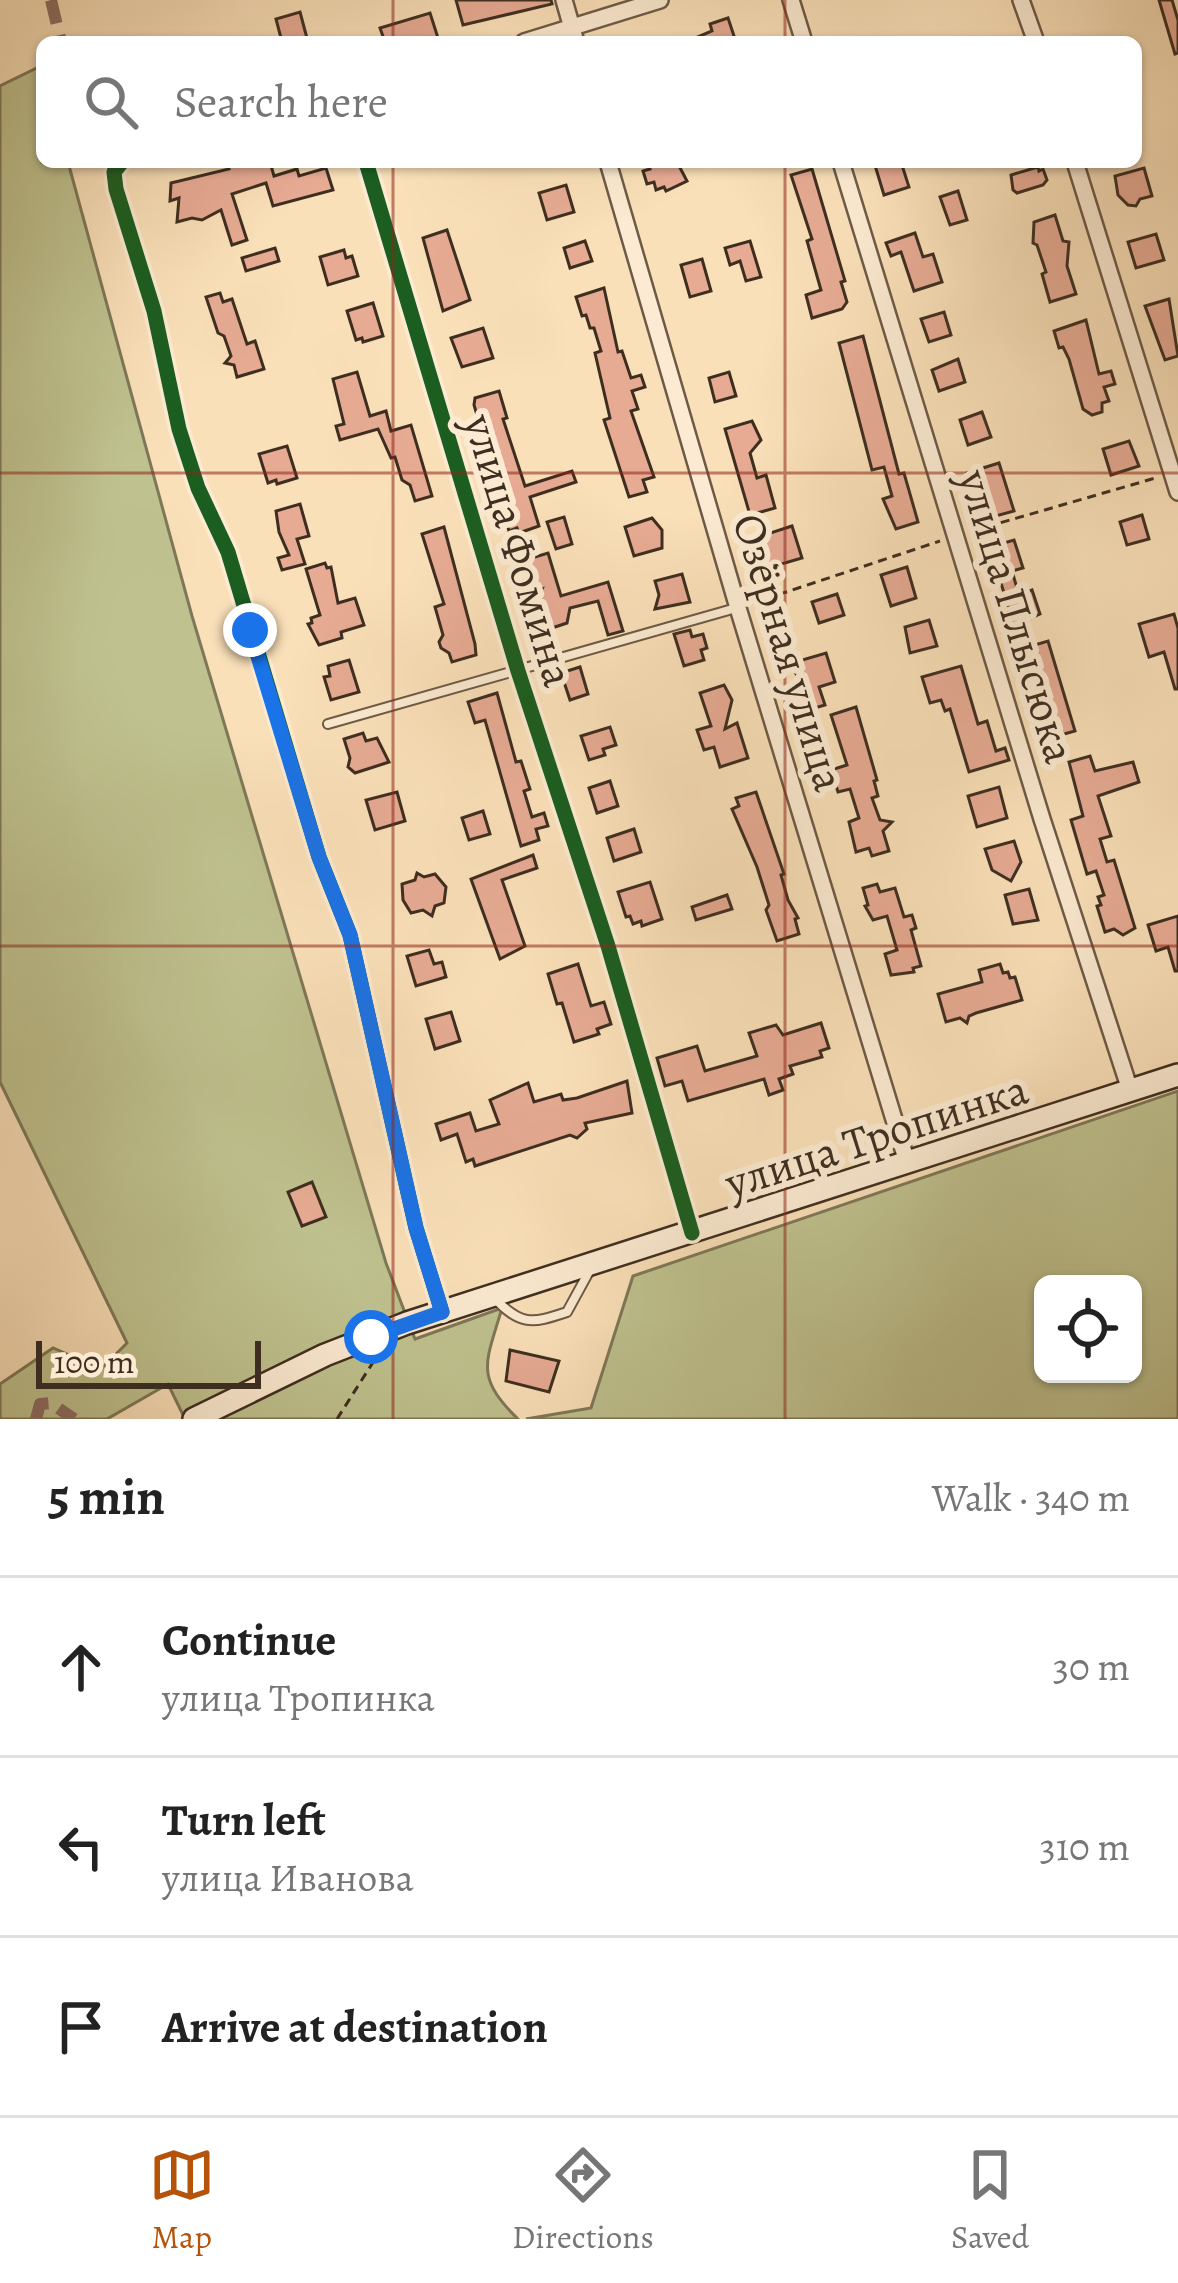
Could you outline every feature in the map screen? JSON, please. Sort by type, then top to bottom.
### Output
[{"type":"main road","name":"улица Тропинка","points":[[194,1419],[325,1355],[442,1312],[1178,1075]]},
{"type":"street","points":[[564,0],[574,35],[660,0]]},
{"type":"street","points":[[791,0],[802,36]]},
{"type":"street","points":[[1022,0],[1034,36]]},
{"type":"street","points":[[118,168],[179,428],[198,488],[227,552],[319,857],[350,935],[416,1228],[442,1312]]},
{"type":"street","name":"улица Фомина","points":[[368,168],[692,1233]]},
{"type":"street","name":"Озёрная улица","points":[[610,168],[907,1162]]},
{"type":"street","name":"улица Плысюка","points":[[843,168],[1130,1090]]},
{"type":"street","points":[[1078,168],[1178,488]]},
{"type":"lane","points":[[328,724],[738,608]]},
{"type":"lane","points":[[492,1296],[519,1319],[536,1322],[567,1312],[592,1266]]},
{"type":"path","points":[[337,1419],[377,1356]]},
{"type":"green space","points":[[36,68],[36,168],[70,168],[192,616],[386,1263],[415,1339],[502,1308],[488,1356],[489,1379],[518,1419],[185,1419],[168,1384],[107,1419],[0,1419],[0,1384],[53,1348],[101,1369],[127,1343],[0,1082],[0,86]]},
{"type":"green space","points":[[1178,1091],[1178,1419],[526,1419],[591,1408],[633,1276]]},
{"type":"building","points":[[456,0],[551,0],[552,4],[463,25]]},
{"type":"building","points":[[1159,0],[1172,0],[1178,20],[1175,54]]},
{"type":"building","points":[[300,12],[306,36],[280,36],[276,19]]},
{"type":"building","points":[[430,13],[437,36],[383,36],[380,28]]},
{"type":"building","points":[[728,18],[734,36],[700,36],[712,31],[710,24]]},
{"type":"building","points":[[272,168],[274,176],[297,169],[299,176],[326,168],[333,190],[273,206],[266,183],[232,194],[247,240],[232,245],[221,210],[202,220],[177,222],[179,198],[170,201],[171,183],[229,169]]},
{"type":"building","points":[[680,168],[687,181],[666,191],[664,187],[656,190],[654,182],[647,184],[643,171]]},
{"type":"building","points":[[876,168],[903,168],[909,187],[884,195]]},
{"type":"building","points":[[1038,168],[1047,180],[1017,193],[1011,175]]},
{"type":"building","points":[[1144,168],[1152,196],[1140,199],[1136,206],[1128,205],[1118,195],[1115,176]]},
{"type":"building","points":[[812,169],[847,302],[842,309],[812,318],[806,295],[821,290],[807,241],[812,239],[791,175]]},
{"type":"building","points":[[566,185],[574,212],[547,220],[539,193]]},
{"type":"building","points":[[958,191],[967,220],[950,225],[940,197]]},
{"type":"building","points":[[1055,215],[1063,241],[1069,242],[1067,266],[1076,294],[1050,302],[1042,274],[1046,272],[1033,243],[1034,222]]},
{"type":"building","points":[[447,230],[470,300],[443,311],[423,238]]},
{"type":"building","points":[[915,233],[923,257],[933,254],[942,282],[914,291],[901,252],[891,256],[886,243]]},
{"type":"building","points":[[1156,234],[1164,260],[1136,268],[1128,242]]},
{"type":"building","points":[[585,241],[592,261],[570,268],[564,248]]},
{"type":"building","points":[[750,241],[761,277],[746,281],[740,261],[730,265],[725,248]]},
{"type":"building","points":[[275,248],[279,261],[246,271],[242,258]]},
{"type":"building","points":[[344,250],[346,258],[352,256],[358,276],[328,285],[320,257]]},
{"type":"building","points":[[702,259],[711,291],[690,297],[681,265]]},
{"type":"building","points":[[604,288],[618,352],[622,351],[631,378],[641,375],[645,387],[632,391],[638,409],[631,411],[654,477],[643,480],[647,492],[629,497],[604,420],[610,418],[595,353],[601,351],[576,297]]},
{"type":"building","points":[[220,293],[223,302],[232,299],[247,344],[255,341],[264,369],[237,377],[234,365],[225,363],[231,356],[206,297]]},
{"type":"building","points":[[1169,299],[1178,356],[1165,360],[1145,306]]},
{"type":"building","points":[[373,303],[383,336],[356,340],[347,311]]},
{"type":"building","points":[[944,312],[951,335],[929,342],[921,319]]},
{"type":"building","points":[[1086,320],[1099,374],[1111,371],[1115,384],[1104,387],[1109,401],[1102,403],[1102,412],[1092,415],[1083,409],[1069,359],[1063,347],[1059,348],[1054,331]]},
{"type":"building","points":[[483,328],[493,358],[462,367],[451,338]]},
{"type":"building","points":[[863,336],[899,474],[904,473],[918,522],[896,529],[883,499],[892,496],[884,467],[872,470],[839,343]]},
{"type":"building","points":[[958,359],[965,382],[939,391],[932,370]]},
{"type":"building","points":[[357,372],[370,416],[386,411],[391,431],[411,425],[432,496],[415,501],[378,429],[340,440],[336,426],[344,424],[333,379]]},
{"type":"building","points":[[729,372],[736,396],[715,402],[709,378]]},
{"type":"building","points":[[499,391],[525,486],[572,471],[576,482],[530,497],[539,526],[519,533],[517,528],[509,531],[489,460],[496,457],[485,420],[479,422],[474,405],[475,398]]},
{"type":"building","points":[[982,412],[991,437],[968,445],[960,420]]},
{"type":"building","points":[[752,421],[761,440],[750,453],[757,478],[766,475],[775,508],[750,515],[725,429]]},
{"type":"building","points":[[1129,441],[1139,466],[1111,475],[1103,449]]},
{"type":"building","points":[[287,446],[297,478],[268,483],[259,454]]},
{"type":"building","points":[[999,463],[1014,511],[985,519],[967,473]]},
{"type":"building","points":[[300,504],[309,536],[297,539],[305,564],[282,570],[278,558],[289,555],[276,511]]},
{"type":"building","points":[[1142,515],[1149,539],[1127,545],[1120,522]]},
{"type":"building","points":[[564,517],[572,544],[556,549],[547,522]]},
{"type":"building","points":[[652,518],[662,530],[662,548],[634,556],[625,527]]},
{"type":"building","points":[[792,526],[802,558],[768,568],[758,537]]},
{"type":"building","points":[[444,527],[476,655],[452,662],[439,642],[443,635],[435,607],[444,604],[422,534]]},
{"type":"building","points":[[1014,540],[1023,568],[1012,571],[1019,595],[1032,590],[1040,614],[1014,626],[990,547]]},
{"type":"building","points":[[548,553],[561,596],[608,582],[623,631],[608,635],[598,601],[570,608],[567,623],[540,632],[532,609],[542,589],[528,593],[520,566]]},
{"type":"building","points":[[325,563],[331,567],[338,603],[355,598],[364,625],[319,645],[308,624],[320,615],[306,569]]},
{"type":"building","points":[[907,567],[916,598],[891,606],[881,575]]},
{"type":"building","points":[[682,574],[690,602],[655,609],[659,595],[655,581]]},
{"type":"building","points":[[837,594],[844,615],[819,623],[812,602]]},
{"type":"building","points":[[1174,614],[1178,689],[1164,652],[1149,657],[1139,624]]},
{"type":"building","points":[[929,620],[937,646],[910,653],[905,627]]},
{"type":"building","points":[[690,630],[692,637],[703,634],[707,648],[701,650],[704,660],[684,666],[674,634]]},
{"type":"building","points":[[1048,641],[1075,731],[1050,738],[1041,721],[1045,720],[1040,704],[1046,702],[1037,675],[1030,677],[1021,649]]},
{"type":"building","points":[[826,653],[835,682],[819,687],[825,705],[798,713],[794,701],[805,698],[792,663]]},
{"type":"building","points":[[349,660],[359,692],[331,700],[324,677],[330,676],[328,666]]},
{"type":"building","points":[[961,666],[978,724],[987,721],[996,751],[1005,748],[1009,760],[969,772],[950,709],[945,711],[941,700],[930,703],[922,677]]},
{"type":"building","points":[[580,667],[588,694],[570,700],[561,673]]},
{"type":"building","points":[[724,685],[732,700],[725,729],[737,723],[748,758],[720,767],[714,747],[704,750],[697,730],[711,726],[700,693]]},
{"type":"building","points":[[497,693],[516,762],[521,761],[530,789],[524,791],[532,817],[544,813],[548,826],[536,829],[539,840],[521,846],[485,720],[475,723],[468,702]]},
{"type":"building","points":[[856,707],[877,780],[878,796],[872,798],[880,820],[892,822],[883,831],[889,851],[872,856],[869,848],[856,852],[849,822],[859,818],[850,789],[838,792],[831,770],[847,765],[831,715]]},
{"type":"building","points":[[610,727],[616,745],[589,760],[581,736]]},
{"type":"building","points":[[363,733],[366,741],[377,738],[389,762],[355,773],[348,767],[344,739]]},
{"type":"building","points":[[1090,756],[1095,771],[1133,762],[1139,782],[1098,796],[1111,836],[1100,839],[1107,862],[1114,860],[1135,928],[1123,935],[1114,929],[1105,932],[1097,906],[1101,905],[1098,897],[1104,895],[1096,871],[1087,874],[1071,820],[1083,816],[1069,762]]},
{"type":"building","points":[[610,781],[618,806],[597,813],[589,788]]},
{"type":"building","points":[[999,787],[1007,818],[977,827],[968,796]]},
{"type":"building","points":[[397,792],[405,821],[375,830],[366,800]]},
{"type":"building","points":[[756,792],[788,900],[798,918],[799,934],[777,941],[757,867],[732,809],[739,806],[736,798]]},
{"type":"building","points":[[483,811],[490,834],[469,840],[462,818]]},
{"type":"building","points":[[634,829],[641,852],[614,861],[607,838]]},
{"type":"building","points":[[1014,841],[1021,862],[1011,881],[992,870],[985,849]]},
{"type":"building","points":[[533,855],[537,868],[502,880],[525,946],[500,959],[471,879]]},
{"type":"building","points":[[417,873],[424,877],[435,874],[446,887],[444,903],[435,906],[432,916],[423,910],[411,913],[403,900],[402,884],[415,880]]},
{"type":"building","points":[[650,882],[662,919],[633,924],[618,892]]},
{"type":"building","points":[[877,884],[880,892],[895,888],[904,917],[912,915],[921,966],[913,968],[914,972],[891,975],[885,954],[897,950],[887,916],[873,920],[865,906],[863,888]]},
{"type":"building","points":[[1029,889],[1038,920],[1013,924],[1005,895]]},
{"type":"building","points":[[727,895],[732,909],[696,920],[692,907]]},
{"type":"building","points":[[1178,916],[1175,971],[1168,947],[1156,951],[1148,925]]},
{"type":"building","points":[[429,950],[434,964],[442,962],[446,977],[416,986],[407,956]]},
{"type":"building","points":[[578,964],[591,1006],[604,1002],[611,1024],[597,1029],[599,1034],[574,1042],[548,974]]},
{"type":"building","points":[[1000,964],[1003,973],[1015,977],[1022,1000],[976,1013],[967,1023],[960,1018],[946,1022],[938,994],[982,982],[979,970]]},
{"type":"building","points":[[451,1012],[460,1041],[435,1049],[426,1019]]},
{"type":"building","points":[[821,1023],[829,1048],[820,1051],[822,1057],[790,1066],[793,1074],[779,1079],[783,1090],[769,1095],[764,1079],[688,1101],[682,1081],[665,1086],[657,1058],[697,1046],[705,1071],[757,1056],[749,1033],[776,1025],[783,1035]]},
{"type":"building","points":[[627,1081],[632,1113],[585,1123],[587,1129],[577,1138],[570,1135],[475,1166],[473,1159],[466,1162],[457,1134],[441,1140],[436,1124],[470,1113],[476,1131],[499,1124],[490,1100],[528,1083],[534,1102],[561,1094],[563,1100],[577,1098]]},
{"type":"building","points":[[312,1182],[326,1217],[302,1226],[288,1192]]},
{"type":"building","points":[[510,1350],[559,1361],[549,1392],[506,1381]]},
{"type":"marked path","points":[[51,0],[60,36]]},
{"type":"marked path","points":[[36,1419],[40,1404],[51,1403],[74,1419]]},
{"type":"cycle path","points":[[117,168],[116,189],[154,311],[179,429],[198,488],[228,552],[319,857],[350,935],[416,1228],[442,1312]]},
{"type":"cycle path","points":[[368,168],[692,1233]]},
{"type":"route","points":[[250,630],[319,857],[350,935],[416,1228],[442,1312],[371,1337]]}]
